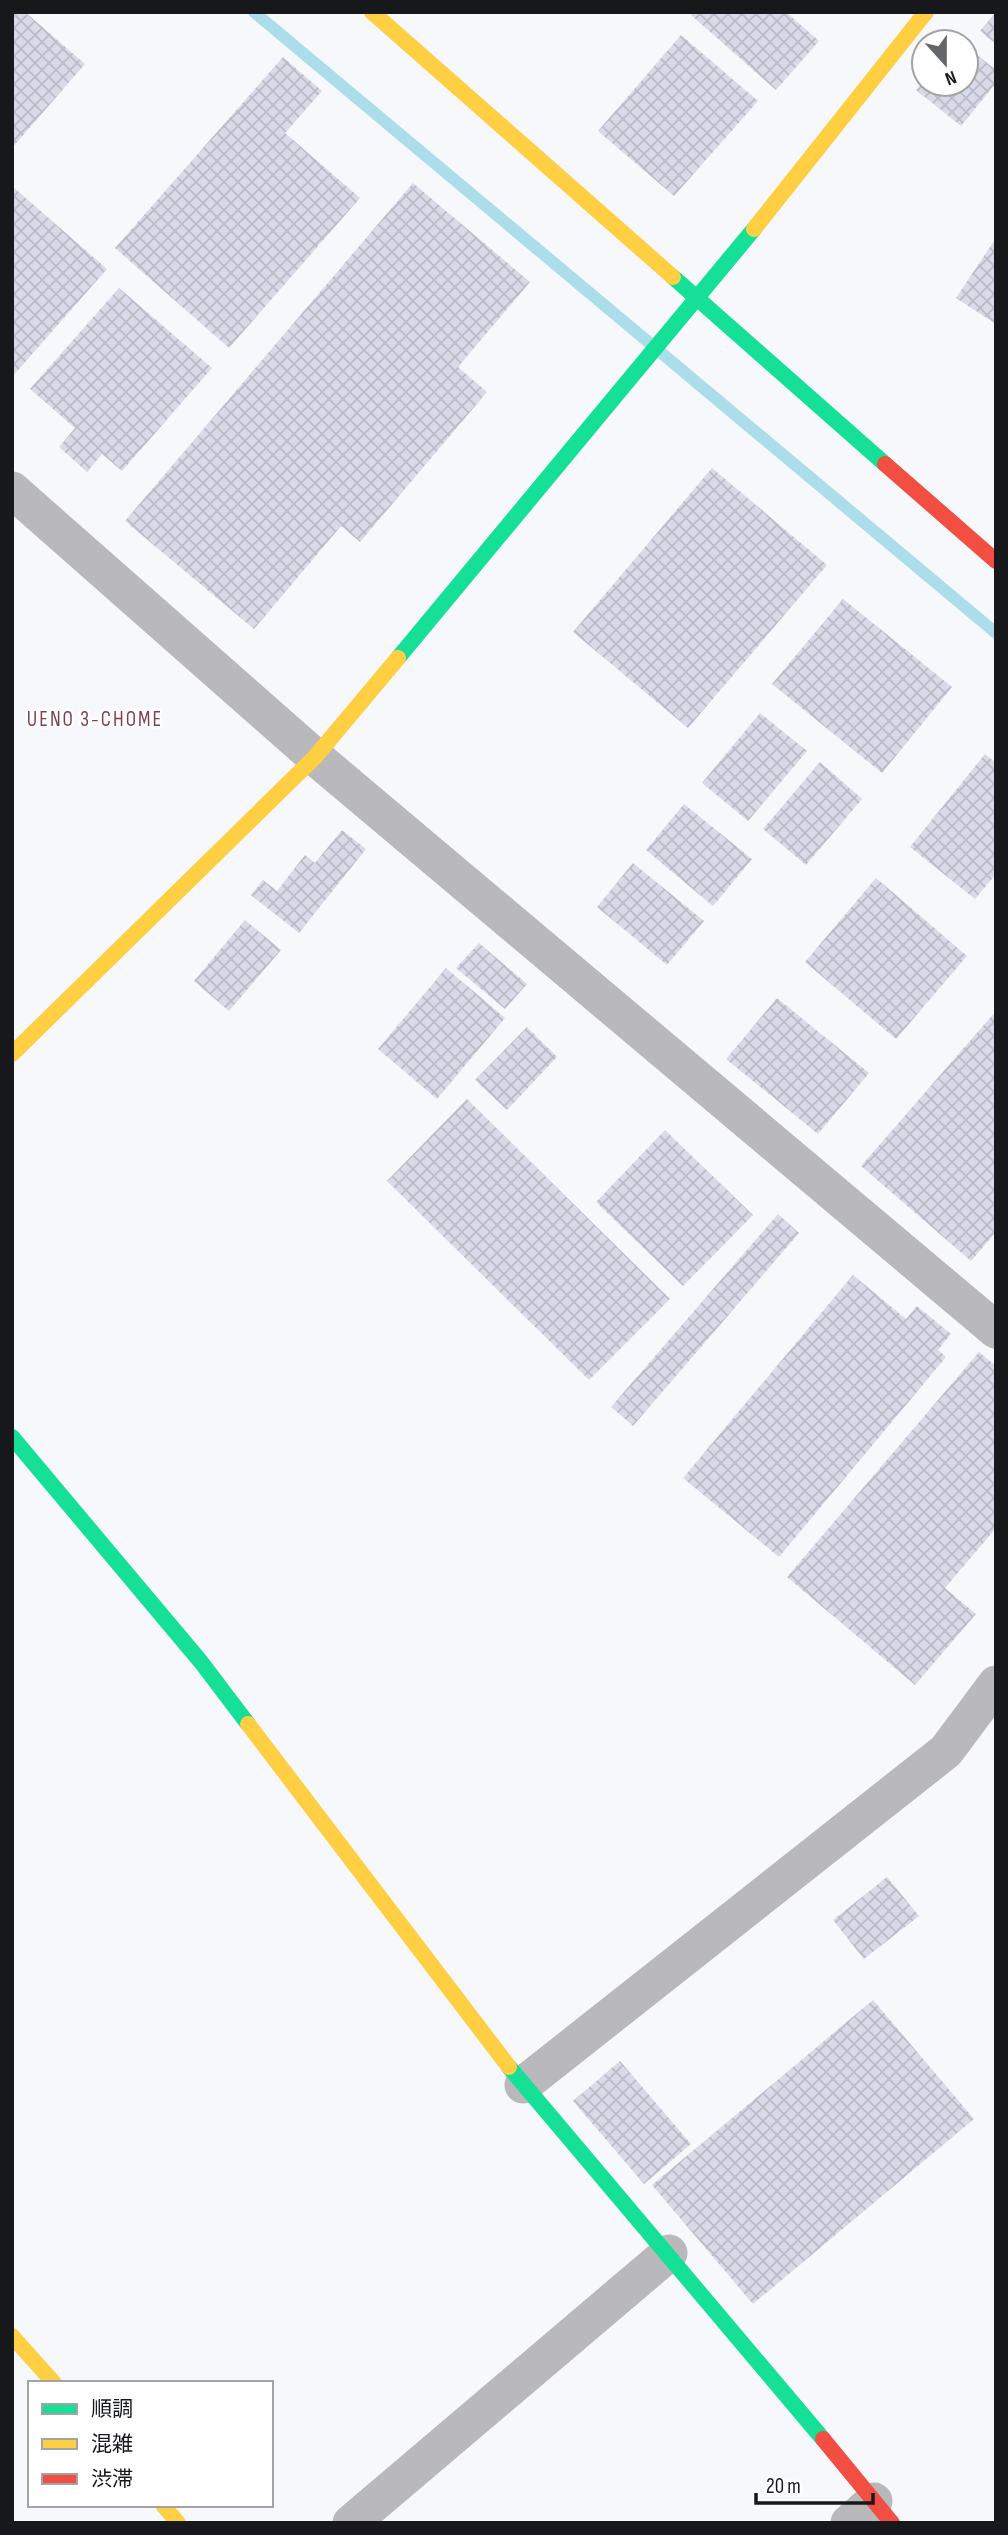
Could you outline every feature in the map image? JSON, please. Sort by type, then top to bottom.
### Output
[{"type":"street","points":[[372,12],[996,561]]},
{"type":"street","points":[[12,1054],[316,757],[699,298],[926,12]]},
{"type":"street","points":[[12,490],[316,757],[996,1330]]},
{"type":"street","points":[[12,1437],[201,1662],[523,2085],[668,2253],[872,2516]]},
{"type":"street","points":[[523,2085],[946,1751],[996,1684]]},
{"type":"street","points":[[351,2523],[668,2253]]},
{"type":"street","points":[[12,2336],[52,2381]]},
{"type":"street","points":[[165,2507],[178,2523]]},
{"type":"building","points":[[12,12],[25,12],[85,64],[12,148]]},
{"type":"building","points":[[694,12],[786,12],[819,41],[776,90],[691,15]]},
{"type":"building","points":[[996,12],[996,44],[980,31]]},
{"type":"building","points":[[681,35],[758,101],[674,196],[598,131]]},
{"type":"building","points":[[283,57],[322,91],[285,133],[360,198],[229,348],[115,248]]},
{"type":"building","points":[[980,57],[996,70],[996,83],[961,126],[926,98],[980,98]]},
{"type":"building","points":[[413,183],[530,282],[458,367],[487,392],[360,542],[341,526],[254,629],[125,521]]},
{"type":"building","points":[[12,186],[107,269],[12,377]]},
{"type":"building","points":[[996,238],[996,324],[956,298]]},
{"type":"building","points":[[119,288],[212,368],[122,471],[102,454],[87,472],[59,447],[75,428],[30,389]]},
{"type":"building","points":[[712,468],[827,565],[688,728],[573,632]]},
{"type":"building","points":[[843,599],[952,687],[882,773],[772,684]]},
{"type":"building","points":[[760,713],[807,751],[748,821],[702,783]]},
{"type":"building","points":[[985,754],[996,763],[996,874],[975,899],[910,847]]},
{"type":"building","points":[[820,762],[862,799],[806,865],[763,829]]},
{"type":"building","points":[[684,804],[752,859],[713,906],[646,850]]},
{"type":"building","points":[[342,830],[366,849],[299,933],[251,895],[263,880],[277,891],[305,855],[315,863]]},
{"type":"building","points":[[633,863],[704,921],[667,965],[597,907]]},
{"type":"building","points":[[876,878],[967,956],[896,1039],[805,962]]},
{"type":"building","points":[[245,920],[281,950],[229,1011],[194,981]]},
{"type":"building","points":[[479,943],[527,984],[505,1009],[456,968]]},
{"type":"building","points":[[446,968],[505,1018],[437,1099],[378,1049]]},
{"type":"building","points":[[777,998],[869,1073],[818,1134],[726,1059]]},
{"type":"building","points":[[996,1011],[996,1232],[971,1261],[861,1166]]},
{"type":"building","points":[[527,1027],[557,1057],[507,1110],[475,1080]]},
{"type":"building","points":[[467,1099],[670,1299],[589,1380],[387,1181]]},
{"type":"building","points":[[665,1130],[753,1215],[683,1286],[596,1202]]},
{"type":"building","points":[[778,1214],[799,1233],[633,1426],[611,1407]]},
{"type":"building","points":[[853,1275],[906,1319],[917,1306],[951,1334],[938,1350],[946,1357],[779,1557],[683,1478]]},
{"type":"building","points":[[979,1352],[996,1366],[996,1528],[945,1588],[976,1614],[915,1685],[787,1577]]},
{"type":"building","points":[[887,1877],[919,1916],[864,1959],[833,1920]]},
{"type":"building","points":[[873,2000],[974,2119],[753,2304],[652,2185]]},
{"type":"building","points":[[620,2061],[691,2144],[644,2184],[573,2101]]},
{"type":"waterway","points":[[254,12],[996,633]]},
{"type":"traffic: fast","points":[[398,658],[754,229]]},
{"type":"traffic: fast","points":[[673,277],[885,464]]},
{"type":"traffic: fast","points":[[12,1437],[201,1662],[248,1724]]},
{"type":"traffic: fast","points":[[509,2067],[823,2439]]},
{"type":"traffic: slow","points":[[372,12],[673,277]]},
{"type":"traffic: slow","points":[[754,229],[926,12]]},
{"type":"traffic: slow","points":[[12,1054],[315,757],[398,658]]},
{"type":"traffic: slow","points":[[248,1724],[509,2067]]},
{"type":"traffic: slow","points":[[12,2336],[52,2381]]},
{"type":"traffic: slow","points":[[165,2507],[178,2523]]},
{"type":"traffic: jam","points":[[885,464],[996,561]]},
{"type":"traffic: jam","points":[[823,2439],[892,2523]]},
{"type":"district","name":"UENO 3-CHOME","points":[[95,719]]}]
